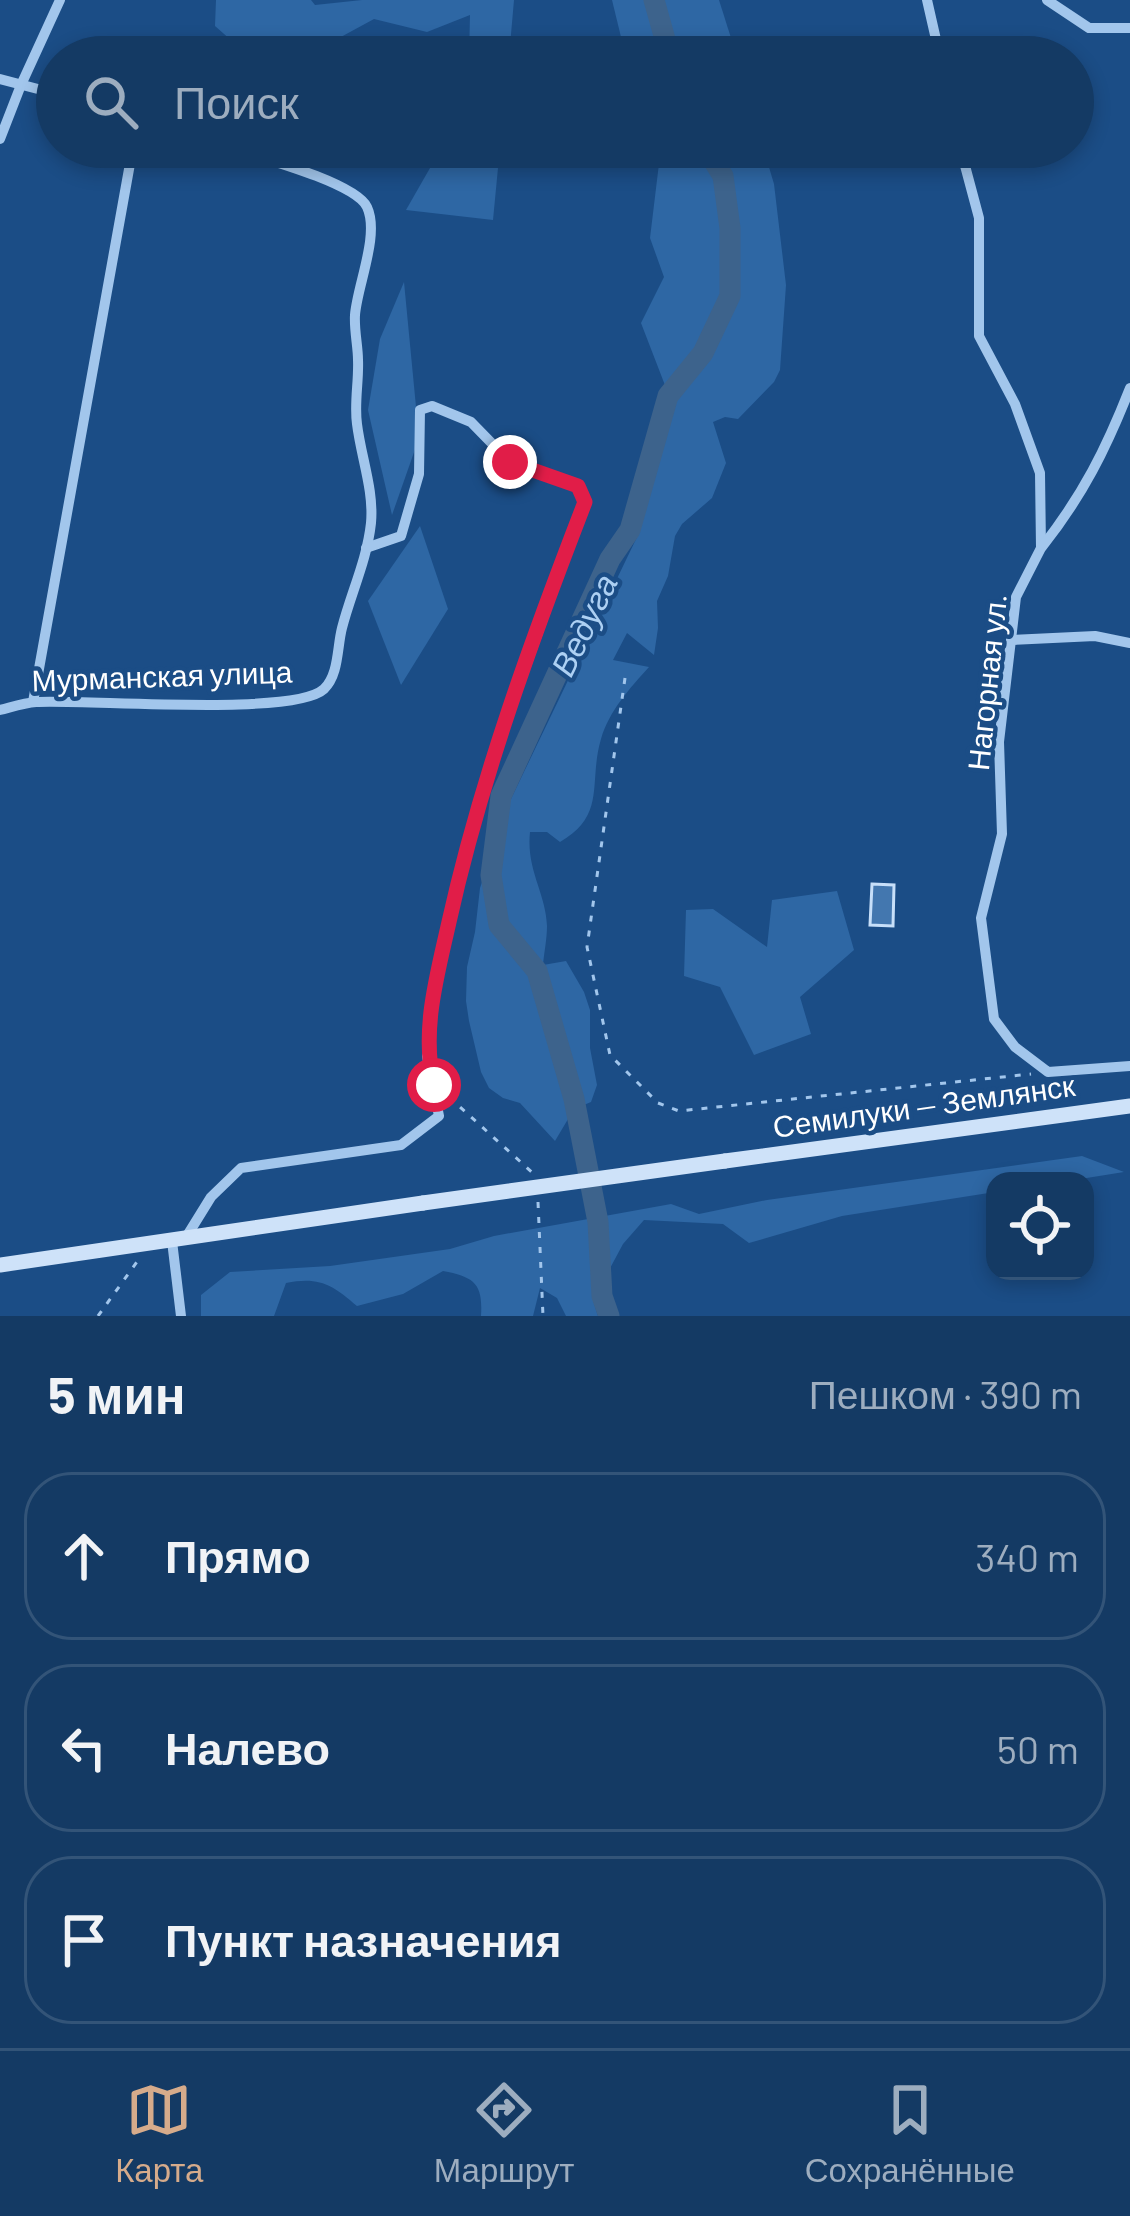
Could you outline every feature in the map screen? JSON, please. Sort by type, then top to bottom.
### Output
[{"type":"main road","name":"Семилуки — Землянск","points":[[0,1265],[1130,1106]]},
{"type":"street","points":[[43,36],[60,0]]},
{"type":"street","points":[[927,0],[935,36]]},
{"type":"street","points":[[1047,0],[1089,28],[1130,28]]},
{"type":"street","points":[[0,139],[36,52]]},
{"type":"street","points":[[0,79],[36,89]]},
{"type":"street","points":[[33,702],[129,168]]},
{"type":"street","name":"Мурманская улица","points":[[0,710],[33,702],[208,705],[299,700],[323,691],[333,676],[371,519],[356,419],[355,315],[370,230],[367,207],[350,190],[293,168]]},
{"type":"street","name":"Нагорная ул.","points":[[965,168],[979,218],[979,336],[1015,404],[1040,473],[1041,548],[1016,597],[999,742],[1002,834],[981,918],[994,1019],[1016,1047],[1048,1072]]},
{"type":"street","points":[[1041,548],[1074,507],[1107,446],[1130,388]]},
{"type":"street","points":[[182,1316],[179,1240],[242,1168],[400,1145],[439,1116],[427,1056],[433,994],[465,851],[585,502],[578,486],[510,462],[471,422],[432,406],[420,410],[419,474],[401,536],[367,548]]},
{"type":"street","points":[[1011,640],[1095,636],[1130,643]]},
{"type":"street","points":[[1048,1072],[1130,1066]]},
{"type":"path","points":[[625,678],[587,947],[610,1055],[658,1102],[680,1111],[1048,1072]]},
{"type":"path","points":[[98,1316],[149,1245]]},
{"type":"shaded area","points":[[216,0],[311,0],[315,5],[362,0],[514,0],[511,36],[470,36],[470,15],[427,32],[374,19],[343,36],[226,36],[215,26]]},
{"type":"shaded area","points":[[612,0],[719,0],[730,36],[621,36]]},
{"type":"shaded area","points":[[430,168],[498,168],[493,220],[406,210]]},
{"type":"shaded area","points":[[658,168],[769,168],[786,285],[780,370],[738,419],[713,422],[726,463],[712,498],[675,536],[668,576],[657,601],[654,655],[627,633],[613,660],[649,667],[621,700],[605,729],[584,821],[560,842],[547,832],[530,832],[531,858],[547,926],[543,965],[566,961],[584,992],[597,1085],[591,1102],[574,1109],[555,1141],[520,1103],[489,1088],[469,1021],[467,967],[480,888],[509,803],[638,535],[673,406],[641,323],[664,277],[650,238]]},
{"type":"shaded area","points":[[404,282],[419,438],[392,515],[368,410],[380,339]]},
{"type":"shaded area","points":[[420,526],[448,609],[401,685],[368,601]]},
{"type":"shaded area","points":[[837,891],[854,950],[800,997],[811,1034],[754,1055],[720,987],[684,976],[686,910],[713,909],[767,947],[772,900]]},
{"type":"shaded area","points":[[1082,1156],[1124,1172],[1094,1177],[1094,1172],[986,1172],[986,1193],[842,1216],[749,1243],[723,1224],[644,1220],[623,1244],[593,1300],[598,1316],[566,1316],[557,1298],[540,1288],[533,1316],[481,1316],[475,1284],[443,1271],[403,1294],[357,1306],[325,1284],[298,1281],[286,1283],[274,1316],[201,1316],[201,1295],[230,1272],[330,1266],[450,1249],[494,1236],[671,1204],[699,1214],[767,1200]]},
{"type":"building","points":[[872,884],[894,885],[893,926],[870,925]]},
{"type":"waterway","name":"Ведуга","points":[[654,0],[664,36]]},
{"type":"waterway","name":"Ведуга","points":[[609,1316],[602,1296],[598,1222],[574,1099],[537,971],[499,925],[491,875],[501,796],[610,559],[630,530],[668,396],[703,353],[730,296],[730,228],[718,168]]},
{"type":"route","points":[[434,1085],[427,1056],[433,994],[465,851],[585,502],[578,486],[510,462]]}]
